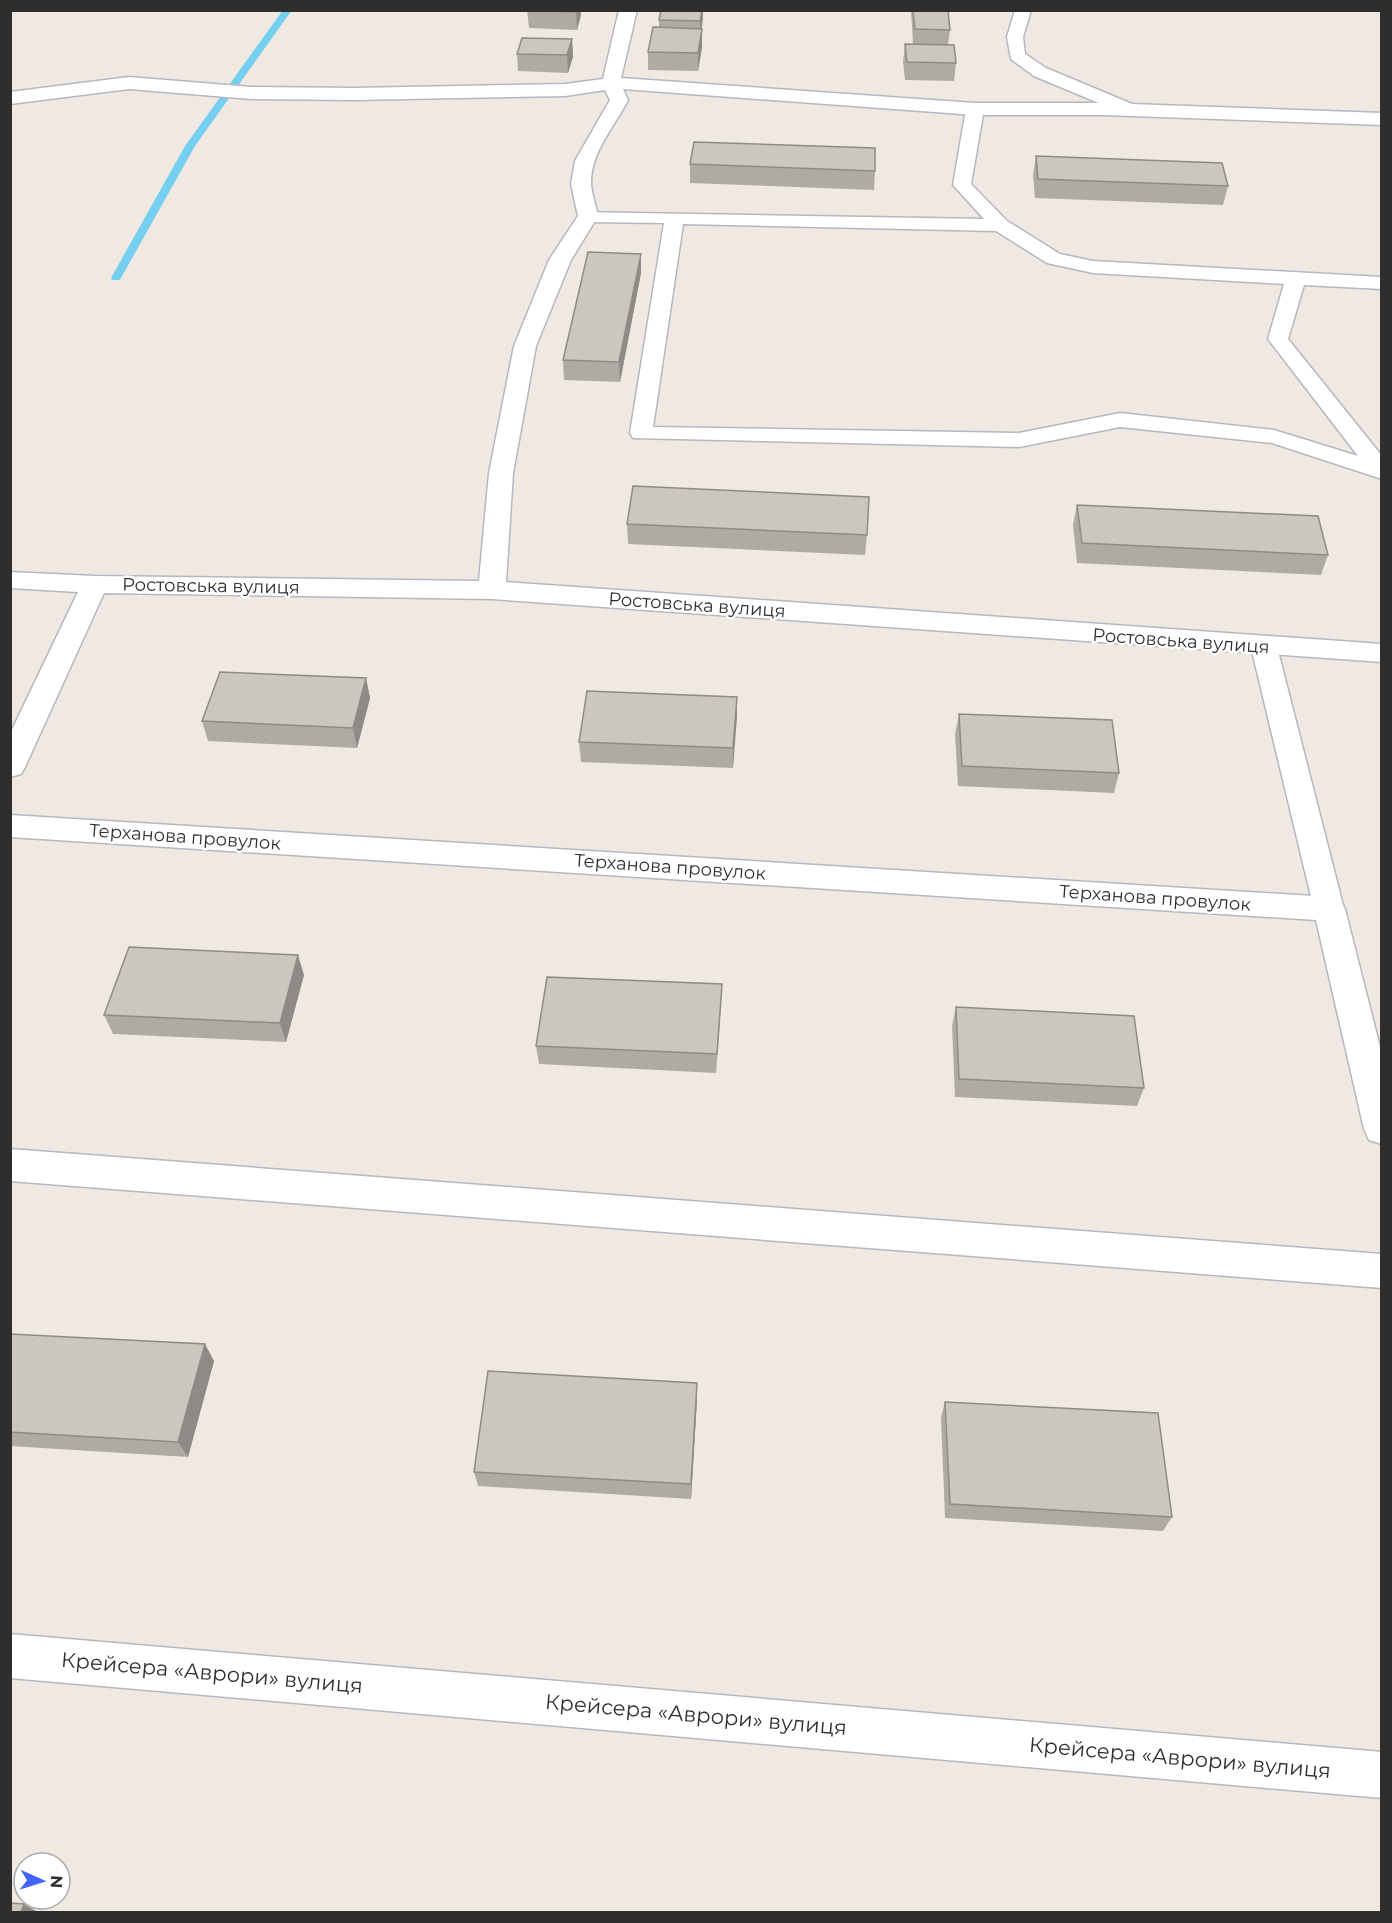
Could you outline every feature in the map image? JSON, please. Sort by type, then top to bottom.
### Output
[{"type":"street","points":[[492,590],[501,473],[525,346],[560,260],[588,216],[581,183],[589,149],[611,118],[620,100],[610,83],[628,10]]},
{"type":"street","points":[[10,98],[129,83],[252,93],[354,94],[565,90],[610,83],[975,109],[1131,110],[1382,119]]},
{"type":"street","name":"Ростовська вулиця","points":[[10,580],[95,584],[492,590],[1382,654]]},
{"type":"street","points":[[10,767],[95,584]]},
{"type":"street","name":"Терханова провулок","points":[[10,826],[1329,909]]},
{"type":"street","points":[[1329,909],[1382,1129]]},
{"type":"street","points":[[10,1165],[1382,1271]]},
{"type":"street","name":"Крейсера «Аврори» вулиця","points":[[10,1656],[1382,1775]]},
{"type":"lane","points":[[1023,10],[1015,37],[1017,56],[1040,72],[1131,110]]},
{"type":"lane","points":[[975,109],[962,185],[1000,225],[1054,259],[1093,267],[1382,283]]},
{"type":"lane","points":[[588,216],[1000,225]]},
{"type":"lane","points":[[674,218],[641,433],[1020,440],[1120,420],[1274,437],[1381,471]]},
{"type":"lane","points":[[1296,279],[1278,339],[1381,471]]},
{"type":"lane","points":[[1264,647],[1329,909]]},
{"type":"building","points":[[527,10],[576,10],[576,12]]},
{"type":"building","points":[[661,10],[702,10],[700,21],[659,20]]},
{"type":"building","points":[[913,11],[948,11],[950,30],[915,29]]},
{"type":"building","points":[[653,27],[702,29],[698,53],[648,52]]},
{"type":"building","points":[[522,38],[572,39],[567,55],[517,54]]},
{"type":"building","points":[[905,44],[954,45],[956,63],[907,62]]},
{"type":"building","points":[[694,142],[875,148],[875,171],[690,164]]},
{"type":"building","points":[[1036,156],[1222,163],[1228,186],[1038,179]]},
{"type":"building","points":[[588,252],[641,254],[619,362],[563,360]]},
{"type":"building","points":[[633,486],[869,497],[867,535],[627,524]]},
{"type":"building","points":[[1077,505],[1318,516],[1328,555],[1082,543]]},
{"type":"building","points":[[220,672],[366,678],[353,728],[202,721]]},
{"type":"building","points":[[587,691],[737,697],[733,748],[579,742]]},
{"type":"building","points":[[959,714],[1112,720],[1119,773],[962,766]]},
{"type":"building","points":[[129,947],[298,955],[280,1023],[104,1015]]},
{"type":"building","points":[[547,977],[722,984],[717,1054],[536,1046]]},
{"type":"building","points":[[956,1007],[1134,1016],[1144,1088],[959,1079]]},
{"type":"building","points":[[10,1334],[205,1344],[178,1442],[10,1432]]},
{"type":"building","points":[[488,1371],[697,1383],[691,1484],[474,1472]]},
{"type":"building","points":[[945,1402],[1158,1413],[1172,1517],[950,1504]]},
{"type":"building","points":[[10,1903],[12,1903],[12,1911],[21,1911],[21,1912],[10,1912]]},
{"type":"waterway","points":[[116,278],[190,146],[288,10]]}]
